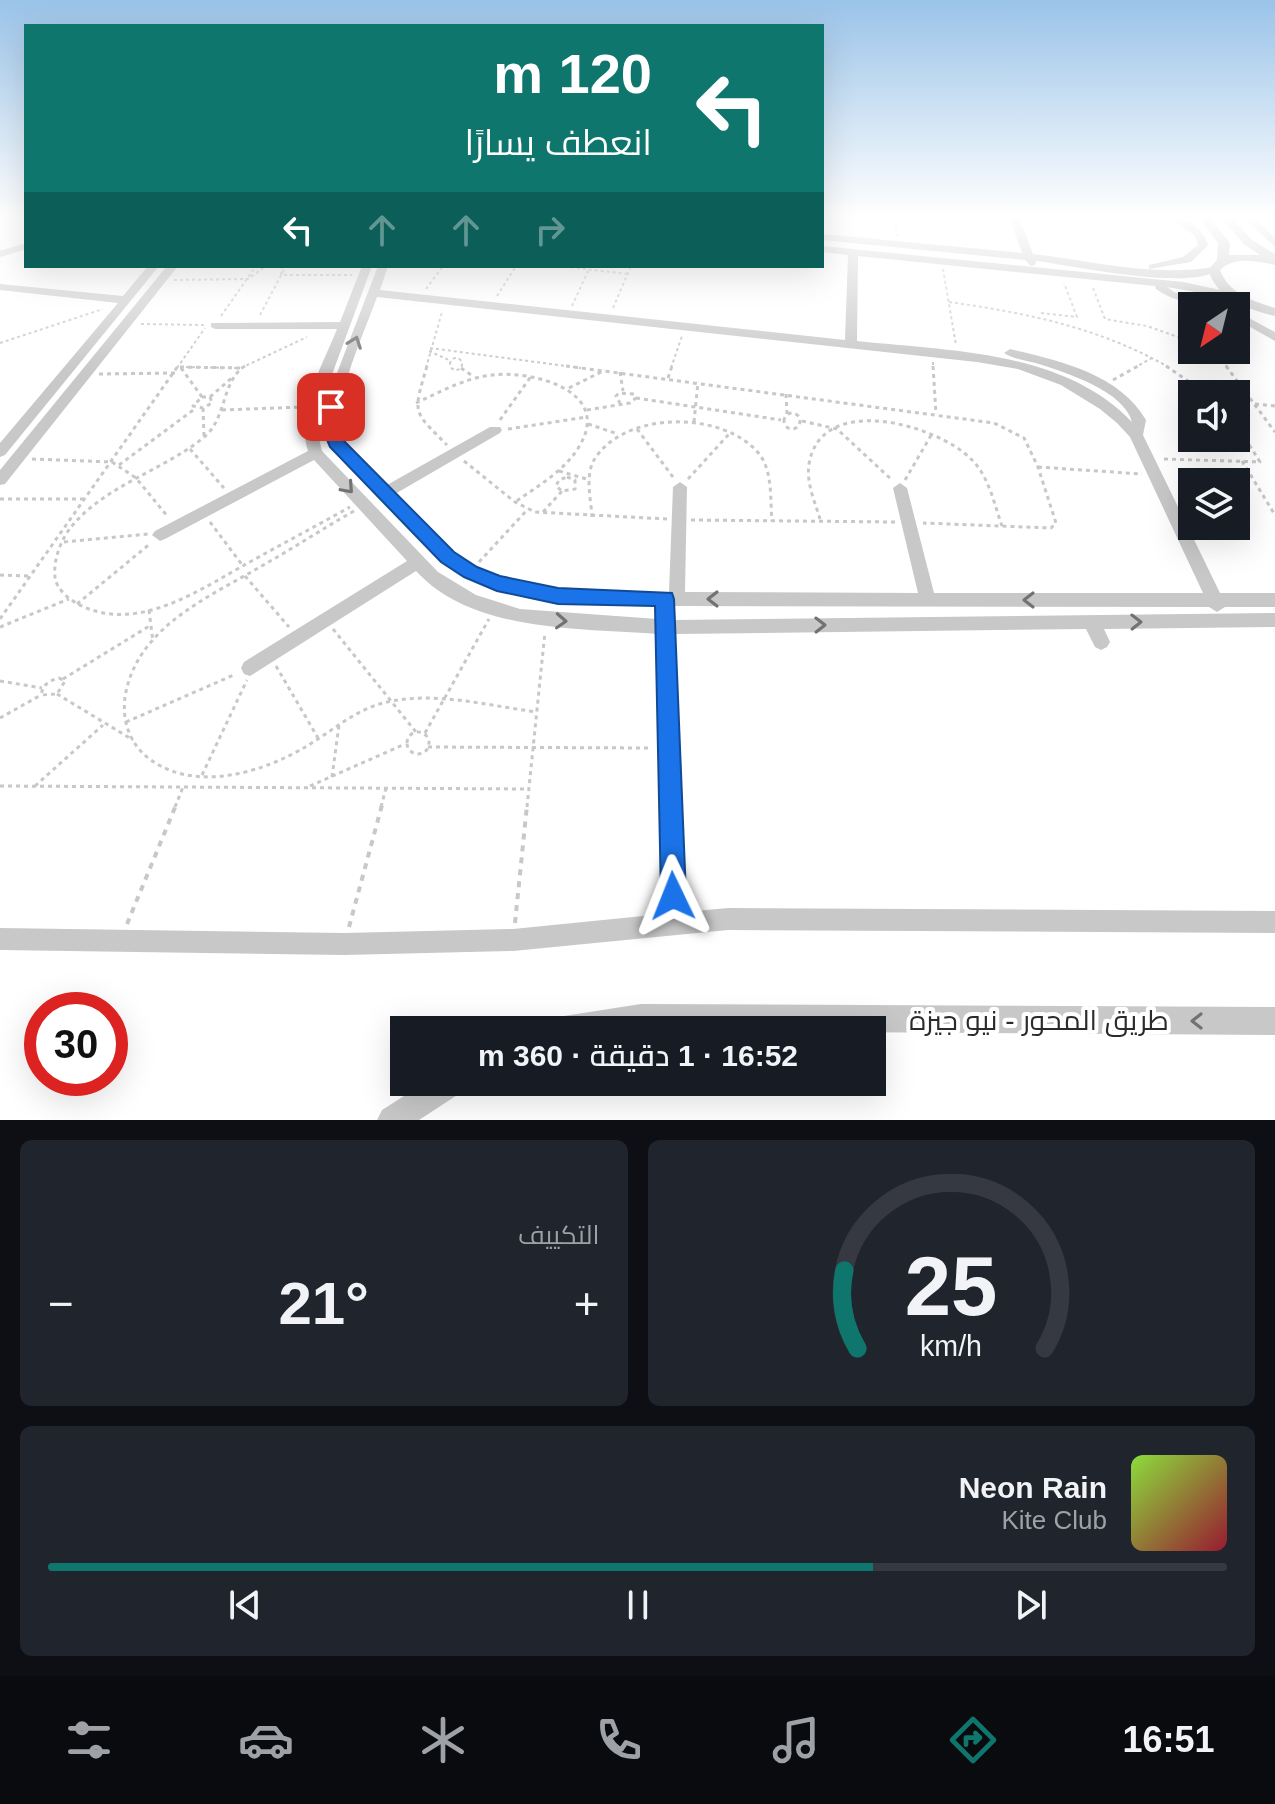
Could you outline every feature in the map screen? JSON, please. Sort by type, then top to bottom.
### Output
[{"type":"street","points":[[0,437],[118,302],[152,268]]},
{"type":"street","points":[[0,480],[171,268]]},
{"type":"street","points":[[382,268],[330,416],[336,443],[448,557],[471,572],[512,587],[558,596],[1275,600]]},
{"type":"street","points":[[851,346],[853,268]]},
{"type":"street","points":[[1000,268],[1088,277],[1155,278],[1189,275],[1211,268]]},
{"type":"street","points":[[1097,268],[1217,292]]},
{"type":"street","points":[[1152,268],[1165,292],[1178,296]]},
{"type":"street","points":[[1218,268],[1220,285],[1230,292]]},
{"type":"street","points":[[365,270],[311,414],[316,453],[416,563],[450,589],[494,609],[547,620],[666,627],[1275,620]]},
{"type":"street","points":[[0,287],[118,302]]},
{"type":"street","points":[[372,293],[953,355],[999,361],[1055,377],[1105,406],[1136,435],[1225,620]]},
{"type":"street","points":[[0,452],[118,302]]},
{"type":"street","points":[[1250,303],[1271,313]]},
{"type":"street","points":[[1250,322],[1275,337]]},
{"type":"street","points":[[211,325],[344,326]]},
{"type":"street","points":[[953,355],[977,349],[1033,358],[1069,369],[1120,397],[1139,417],[1140,428],[1136,435]]},
{"type":"street","points":[[311,414],[330,416]]},
{"type":"street","points":[[385,493],[493,431]]},
{"type":"street","points":[[166,531],[316,453]]},
{"type":"street","points":[[674,925],[666,627],[680,487]]},
{"type":"street","points":[[900,488],[928,600]]},
{"type":"street","points":[[252,667],[416,563]]},
{"type":"street","points":[[995,600],[1002,624]]},
{"type":"street","points":[[1092,623],[1101,642]]},
{"type":"street","points":[[0,939],[344,944],[513,940],[728,919],[1275,922]]},
{"type":"street","name":"طريق المحور - نيو جيزة","points":[[886,1019],[1275,1021]]},
{"type":"street","points":[[408,1115],[433,1096]]},
{"type":"path","points":[[0,619],[255,268]]},
{"type":"path","points":[[160,280],[248,279],[263,268]]},
{"type":"path","points":[[255,325],[283,268]]},
{"type":"path","points":[[419,298],[441,268]]},
{"type":"path","points":[[491,306],[515,268]]},
{"type":"path","points":[[582,268],[628,274]]},
{"type":"path","points":[[608,319],[630,268]]},
{"type":"path","points":[[943,268],[953,355]]},
{"type":"path","points":[[568,315],[589,269]]},
{"type":"path","points":[[281,275],[365,270]]},
{"type":"path","points":[[949,302],[1077,317],[1061,274]]},
{"type":"path","points":[[1088,277],[1105,319],[1147,326],[1178,337]]},
{"type":"path","points":[[429,350],[936,414],[1012,429],[1024,438],[1038,467],[1055,526],[679,520],[542,514],[528,509],[455,453],[418,416],[416,403],[429,350],[445,301]]},
{"type":"path","points":[[0,343],[118,302]]},
{"type":"path","points":[[1029,312],[1096,332],[1153,358],[1186,380]]},
{"type":"path","points":[[126,324],[211,325]]},
{"type":"path","points":[[668,378],[684,327]]},
{"type":"path","points":[[429,350],[451,361],[463,361],[461,368]]},
{"type":"path","points":[[932,355],[936,414]]},
{"type":"path","points":[[1102,385],[1153,358]]},
{"type":"path","points":[[451,361],[450,368],[461,368],[475,378]]},
{"type":"path","points":[[1224,364],[1275,432]]},
{"type":"path","points":[[180,367],[241,368]]},
{"type":"path","points":[[180,367],[202,397]]},
{"type":"path","points":[[568,389],[605,370]]},
{"type":"path","points":[[620,372],[623,391]]},
{"type":"path","points":[[85,374],[176,373]]},
{"type":"path","points":[[416,403],[475,378],[504,373],[532,375],[568,389],[587,417],[588,424],[578,448],[557,471],[515,502]]},
{"type":"path","points":[[196,408],[194,403],[202,397],[210,397],[235,375]]},
{"type":"path","points":[[493,431],[532,375]]},
{"type":"path","points":[[694,424],[698,382]]},
{"type":"path","points":[[620,403],[616,396],[623,391],[630,392],[636,398],[781,420],[792,427],[798,427],[802,421]]},
{"type":"path","points":[[786,394],[787,414]]},
{"type":"path","points":[[119,465],[196,408],[212,403],[210,397]]},
{"type":"path","points":[[585,410],[630,403],[636,398]]},
{"type":"path","points":[[1255,404],[1275,406]]},
{"type":"path","points":[[203,408],[204,439]]},
{"type":"path","points":[[222,410],[311,414]]},
{"type":"path","points":[[781,420],[787,414],[794,414],[802,421],[837,429],[900,488],[933,432]]},
{"type":"path","points":[[493,431],[587,417]]},
{"type":"path","points":[[821,520],[808,474],[809,463],[818,443],[837,429],[878,420],[906,423],[933,432],[974,461],[982,473],[1002,526]]},
{"type":"path","points":[[592,517],[590,480],[595,457],[621,435],[664,423],[694,424],[730,434],[750,445],[763,462],[772,521]]},
{"type":"path","points":[[588,424],[621,435]]},
{"type":"path","points":[[637,429],[680,487],[730,434]]},
{"type":"path","points":[[1148,459],[1260,462],[1250,446]]},
{"type":"path","points":[[190,449],[231,497]]},
{"type":"path","points":[[17,459],[112,462],[119,465],[136,478],[166,531]]},
{"type":"path","points":[[1242,461],[1275,515]]},
{"type":"path","points":[[1038,467],[1157,476]]},
{"type":"path","points":[[557,471],[590,480]]},
{"type":"path","points":[[542,514],[562,491],[575,489],[575,480],[567,477],[559,480],[556,486],[562,491]]},
{"type":"path","points":[[0,499],[86,499]]},
{"type":"path","points":[[1266,501],[1275,502]]},
{"type":"path","points":[[133,741],[125,722],[123,704],[130,678],[153,642],[186,611],[364,505]]},
{"type":"path","points":[[471,572],[528,509]]},
{"type":"path","points":[[202,512],[243,566]]},
{"type":"path","points":[[63,542],[166,531]]},
{"type":"path","points":[[77,604],[166,531]]},
{"type":"path","points":[[0,575],[31,576]]},
{"type":"path","points":[[245,576],[298,638]]},
{"type":"path","points":[[0,627],[69,599]]},
{"type":"path","points":[[425,733],[446,701],[494,609]]},
{"type":"path","points":[[149,610],[153,642]]},
{"type":"path","points":[[326,620],[416,732],[425,733],[430,739],[428,747]]},
{"type":"path","points":[[513,940],[547,620]]},
{"type":"path","points":[[41,695],[42,688],[49,681],[63,679],[151,625]]},
{"type":"path","points":[[270,655],[318,738]]},
{"type":"path","points":[[125,722],[252,667]]},
{"type":"path","points":[[202,776],[252,667]]},
{"type":"path","points":[[0,718],[41,695],[57,694],[65,686],[63,679]]},
{"type":"path","points":[[0,681],[42,688]]},
{"type":"path","points":[[57,694],[133,741],[147,756],[165,768],[202,776],[261,768],[318,738],[339,723],[390,700],[418,698],[537,712]]},
{"type":"path","points":[[332,777],[339,723]]},
{"type":"path","points":[[35,786],[103,725]]},
{"type":"path","points":[[305,787],[405,744],[416,732]]},
{"type":"path","points":[[405,744],[409,753],[419,754],[428,747],[668,749]]},
{"type":"path","points":[[0,786],[529,789]]},
{"type":"path","points":[[120,941],[183,787]]},
{"type":"path","points":[[344,944],[386,788]]},
{"type":"route","points":[[331,407],[331,430],[336,443],[448,557],[471,572],[497,583],[558,596],[665,599],[673,896]]}]
